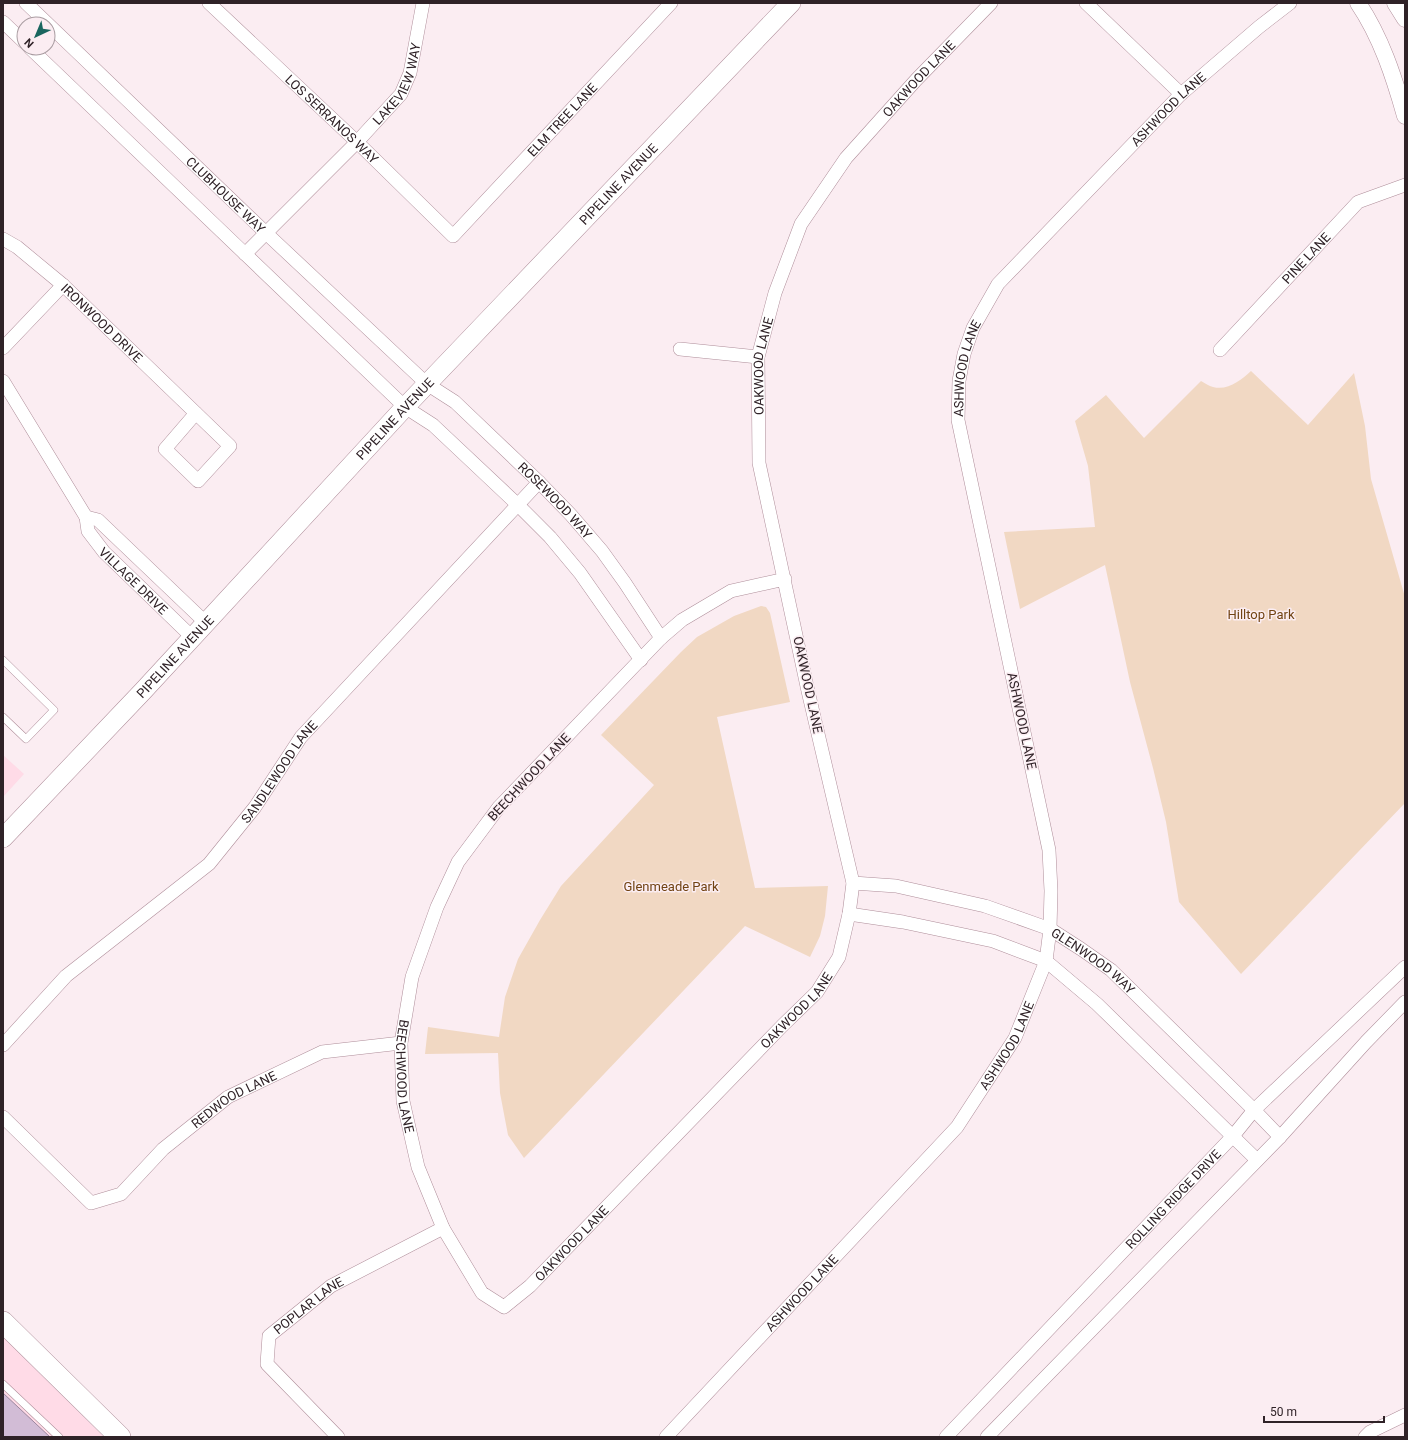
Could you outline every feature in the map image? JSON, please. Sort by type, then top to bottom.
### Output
[{"type":"main road","name":"PIPELINE AVENUE","points":[[3,838],[192,637],[405,406],[791,3]]},
{"type":"main road","points":[[8,1330],[114,1435]]},
{"type":"street","name":"CLUBHOUSE WAY","points":[[26,3],[266,233],[427,384]]},
{"type":"street","name":"LOS SERRANOS WAY","points":[[210,3],[358,142],[453,236]]},
{"type":"street","name":"LAKEVIEW WAY","points":[[245,254],[358,142],[401,94],[410,73],[423,3]]},
{"type":"street","name":"ELM TREE LANE","points":[[453,236],[671,3]]},
{"type":"street","name":"OAKWOOD LANE","points":[[504,1307],[530,1286],[782,1026],[817,992],[840,958],[849,914],[853,883],[808,691],[759,463],[758,357],[775,293],[801,224],[846,158],[916,80],[991,3]]},
{"type":"street","points":[[1086,3],[1181,94]]},
{"type":"street","name":"ASHWOOD LANE","points":[[666,1437],[957,1128],[1015,1038],[1046,961],[1050,929],[1051,891],[1049,850],[958,420],[959,381],[964,354],[973,328],[998,284],[1181,94],[1259,27],[1290,3]]},
{"type":"street","points":[[1358,3],[1386,55],[1405,116]]},
{"type":"street","points":[[1395,3],[1405,19]]},
{"type":"street","points":[[3,22],[16,34]]},
{"type":"street","points":[[38,56],[405,406],[434,425],[550,537],[580,573],[641,660]]},
{"type":"street","name":"PINE LANE","points":[[1220,350],[1358,202],[1405,185]]},
{"type":"street","name":"IRONWOOD DRIVE","points":[[3,239],[18,247],[63,286],[196,413],[230,446],[198,481],[165,450],[196,413]]},
{"type":"street","points":[[3,348],[63,286]]},
{"type":"street","points":[[680,349],[758,357]]},
{"type":"street","name":"VILLAGE DRIVE","points":[[3,380],[86,517],[88,531],[96,542],[144,592],[192,637]]},
{"type":"street","name":"ROSEWOOD WAY","points":[[427,384],[455,402],[571,514],[602,551],[661,638]]},
{"type":"street","name":"SANDLEWOOD LANE","points":[[3,1045],[66,976],[209,864],[255,807],[301,737],[539,482]]},
{"type":"street","name":"VILLAGE DRIVE","points":[[86,517],[98,520],[205,622]]},
{"type":"street","points":[[144,592],[157,577]]},
{"type":"street","name":"BEECHWOOD LANE","points":[[504,1307],[482,1293],[443,1228],[418,1167],[403,1101],[401,1043],[412,977],[437,907],[458,862],[499,807],[661,638],[682,620],[731,592],[785,579]]},
{"type":"street","name":"GLENWOOD WAY","points":[[853,883],[896,886],[985,906],[1050,929],[1082,949],[1110,970],[1280,1136]]},
{"type":"street","points":[[849,914],[903,922],[993,942],[1046,961],[1097,1004],[1257,1160]]},
{"type":"street","name":"ROLLING RIDGE DRIVE","points":[[946,1437],[1233,1136],[1254,1110],[1405,967]]},
{"type":"street","points":[[987,1437],[1257,1160],[1405,1002]]},
{"type":"street","name":"REDWOOD LANE","points":[[3,1117],[91,1203],[121,1194],[163,1149],[228,1098],[322,1052],[401,1043]]},
{"type":"street","name":"POPLAR LANE","points":[[338,1437],[267,1364],[269,1336],[331,1286],[443,1228]]},
{"type":"street","points":[[1365,1437],[1370,1432],[1405,1415]]},
{"type":"lane","points":[[3,660],[54,710],[26,739],[3,717]]},
{"type":"lane","points":[[3,1384],[59,1437]]},
{"type":"shaded area","points":[[3,755],[24,774],[3,797]]},
{"type":"shaded area","points":[[3,1337],[104,1437],[3,1437]]},
{"type":"green space","name":"Hilltop Park","points":[[1251,371],[1308,425],[1354,373],[1365,426],[1371,479],[1405,597],[1405,803],[1241,974],[1179,902],[1166,822],[1130,682],[1105,565],[1020,609],[1004,532],[1095,527],[1088,466],[1075,421],[1106,395],[1144,438],[1201,381],[1213,387],[1219,388],[1229,386],[1239,381]]},
{"type":"green space","name":"Glenmeade Park","points":[[761,606],[766,607],[770,613],[790,702],[717,717],[755,888],[828,886],[825,916],[820,936],[810,957],[745,926],[524,1158],[508,1135],[500,1093],[498,1053],[425,1054],[428,1027],[499,1037],[505,997],[518,959],[540,920],[561,886],[654,785],[601,735],[697,637],[734,616]]},
{"type":"building","points":[[3,1393],[50,1437],[3,1437]]}]
